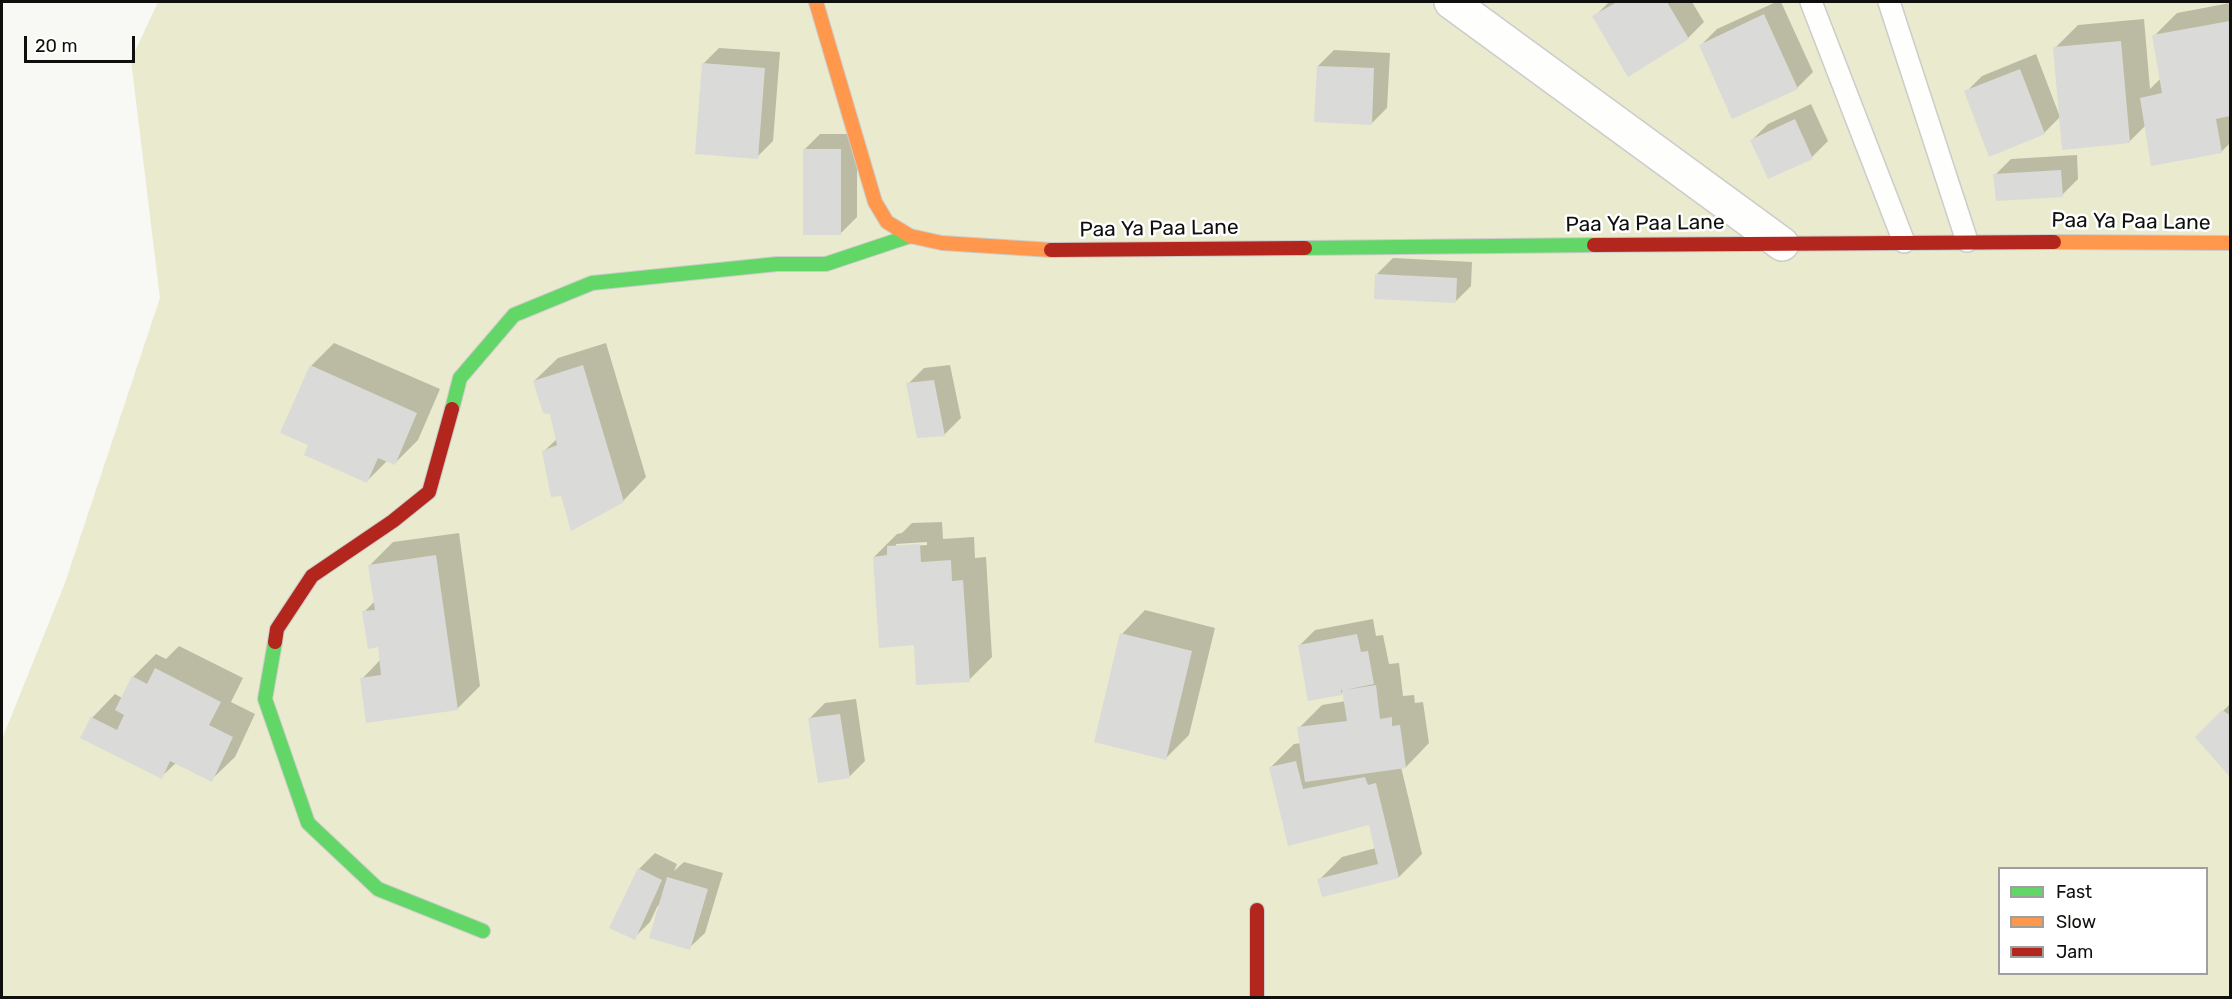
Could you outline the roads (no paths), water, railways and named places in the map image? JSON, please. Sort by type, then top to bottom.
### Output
[{"type":"street","points":[[816,2],[875,202],[887,222],[910,236]]},
{"type":"street","points":[[1450,2],[1782,244]]},
{"type":"street","points":[[483,931],[378,889],[308,823],[265,699],[277,629],[312,576],[393,521],[429,492],[460,378],[514,315],[592,283],[777,264],[826,264],[910,236]]},
{"type":"street","name":"Paa Ya Paa Lane","points":[[910,236],[942,243],[1060,251],[1967,241],[2230,243]]},
{"type":"street","points":[[1257,910],[1257,998]]},
{"type":"lane","points":[[1811,2],[1904,242]]},
{"type":"lane","points":[[1889,2],[1967,241]]}]
